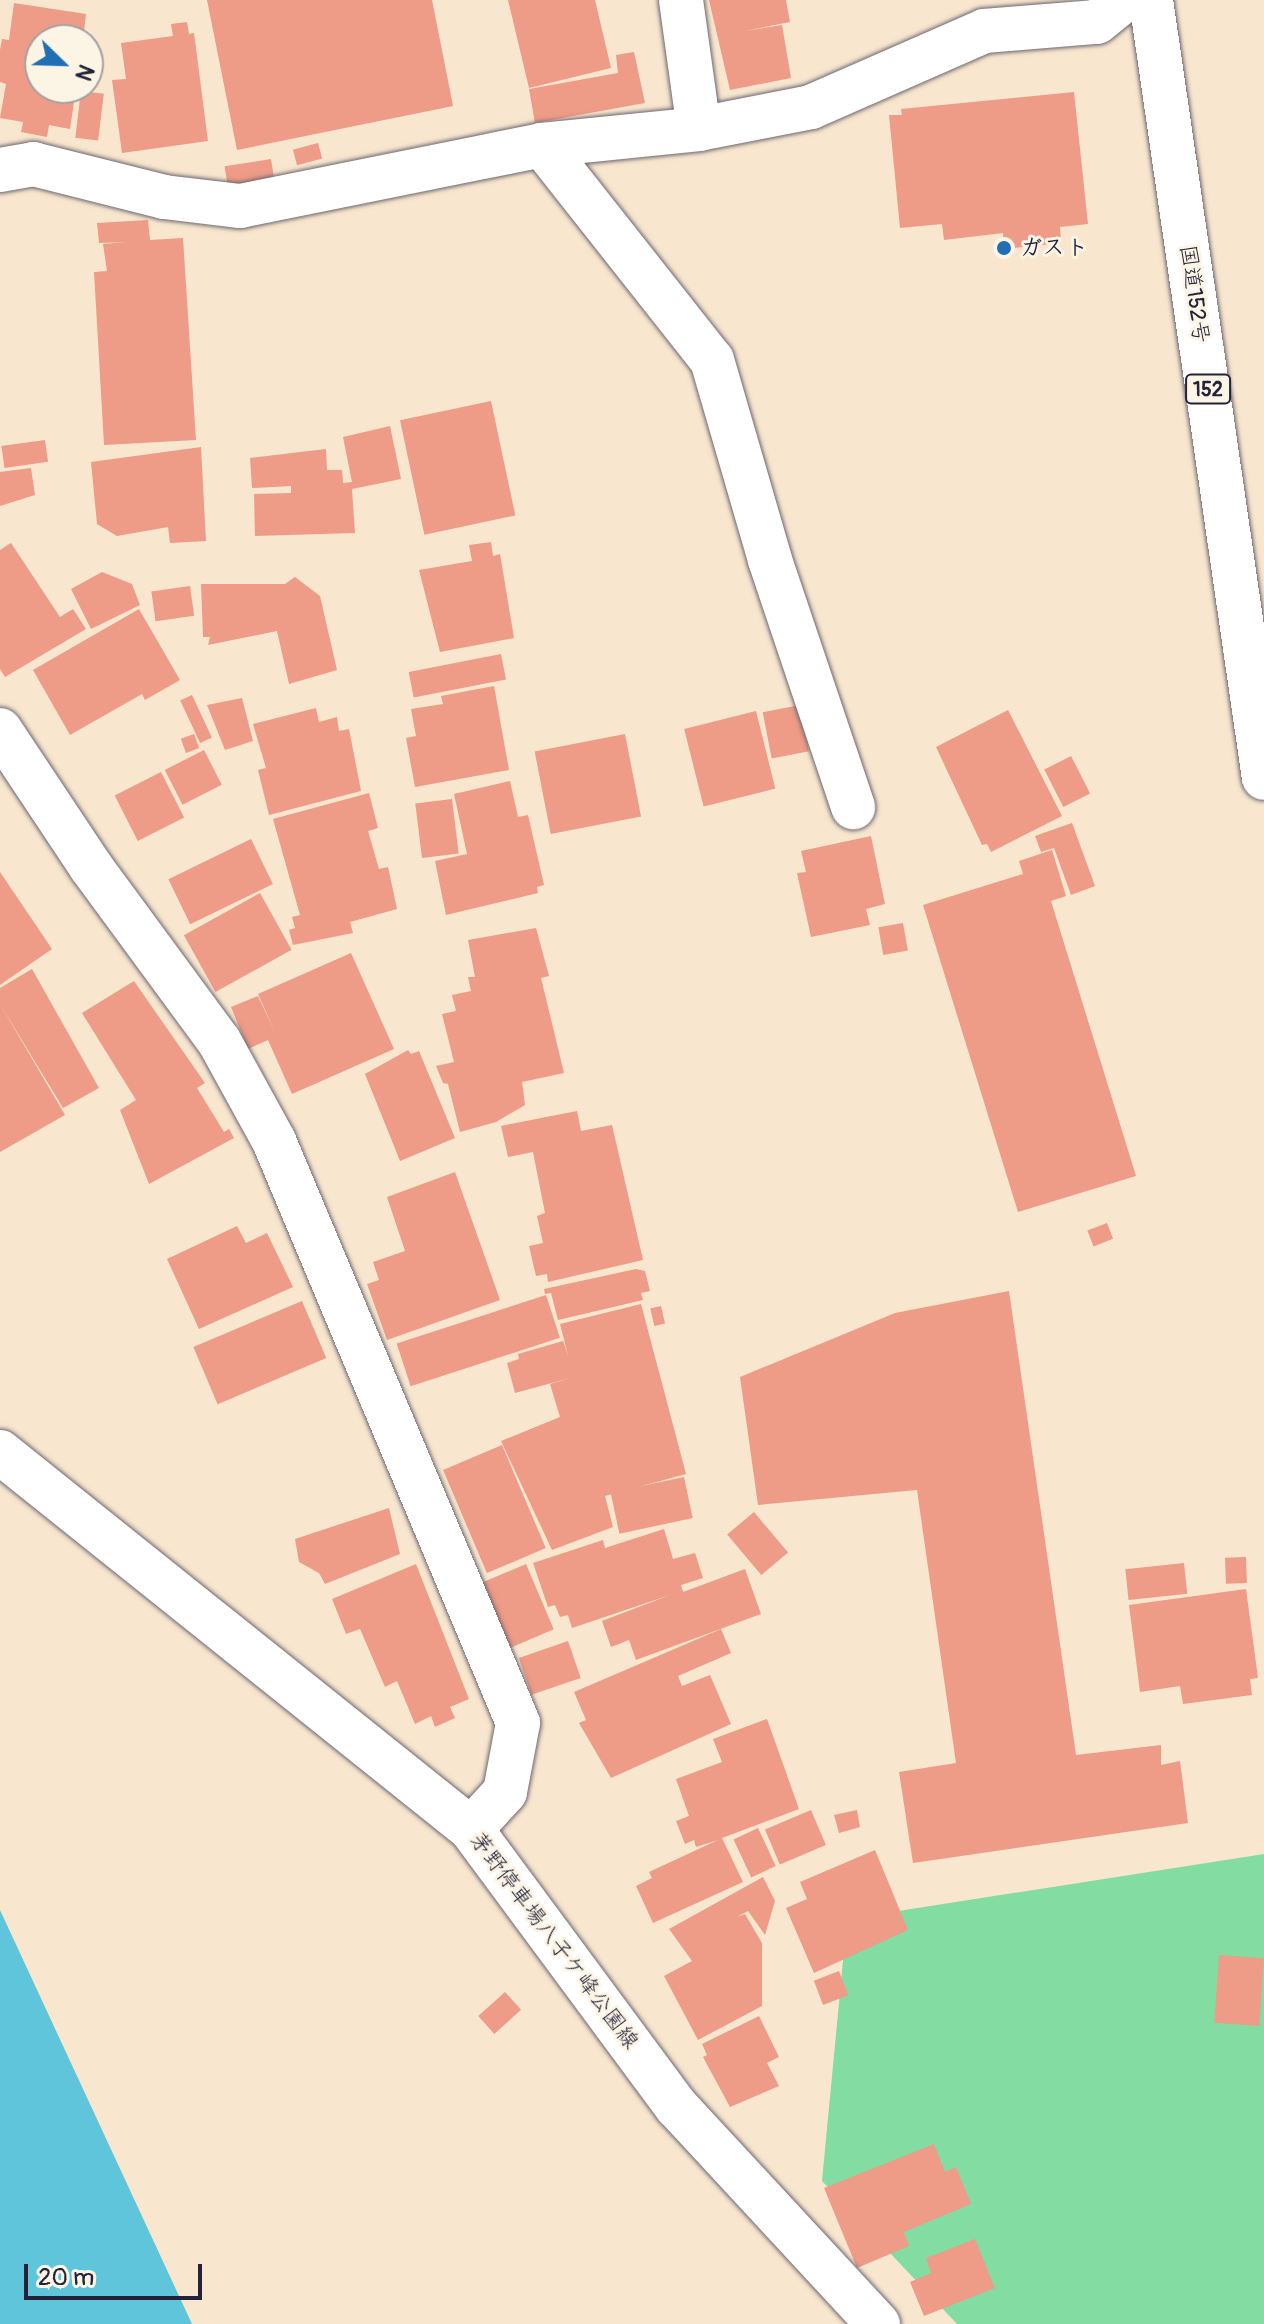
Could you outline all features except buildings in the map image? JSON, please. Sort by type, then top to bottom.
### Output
[{"type":"main road","points":[[681,0],[699,129]]},
{"type":"main road","points":[[0,170],[33,164],[164,197],[240,206],[542,145],[699,129],[811,107],[984,31],[1097,22],[1124,0]]},
{"type":"main road","name":"国道152号","points":[[1151,0],[1264,778]]},
{"type":"main road","points":[[542,145],[712,360],[770,560],[853,807]]},
{"type":"main road","points":[[0,730],[91,867],[219,1041],[274,1141],[518,1723],[505,1792],[471,1829]]},
{"type":"main road","name":"茅野停車場八子ケ峰公園線","points":[[0,1452],[471,1829],[677,2107],[862,2315]]},
{"type":"green space","points":[[1264,1854],[1264,2324],[957,2324],[822,2181],[847,1919]]},
{"type":"water","points":[[0,1910],[192,2324],[0,2324]]},
{"type":"place","name":"ガスト","points":[[1004,248]]}]
